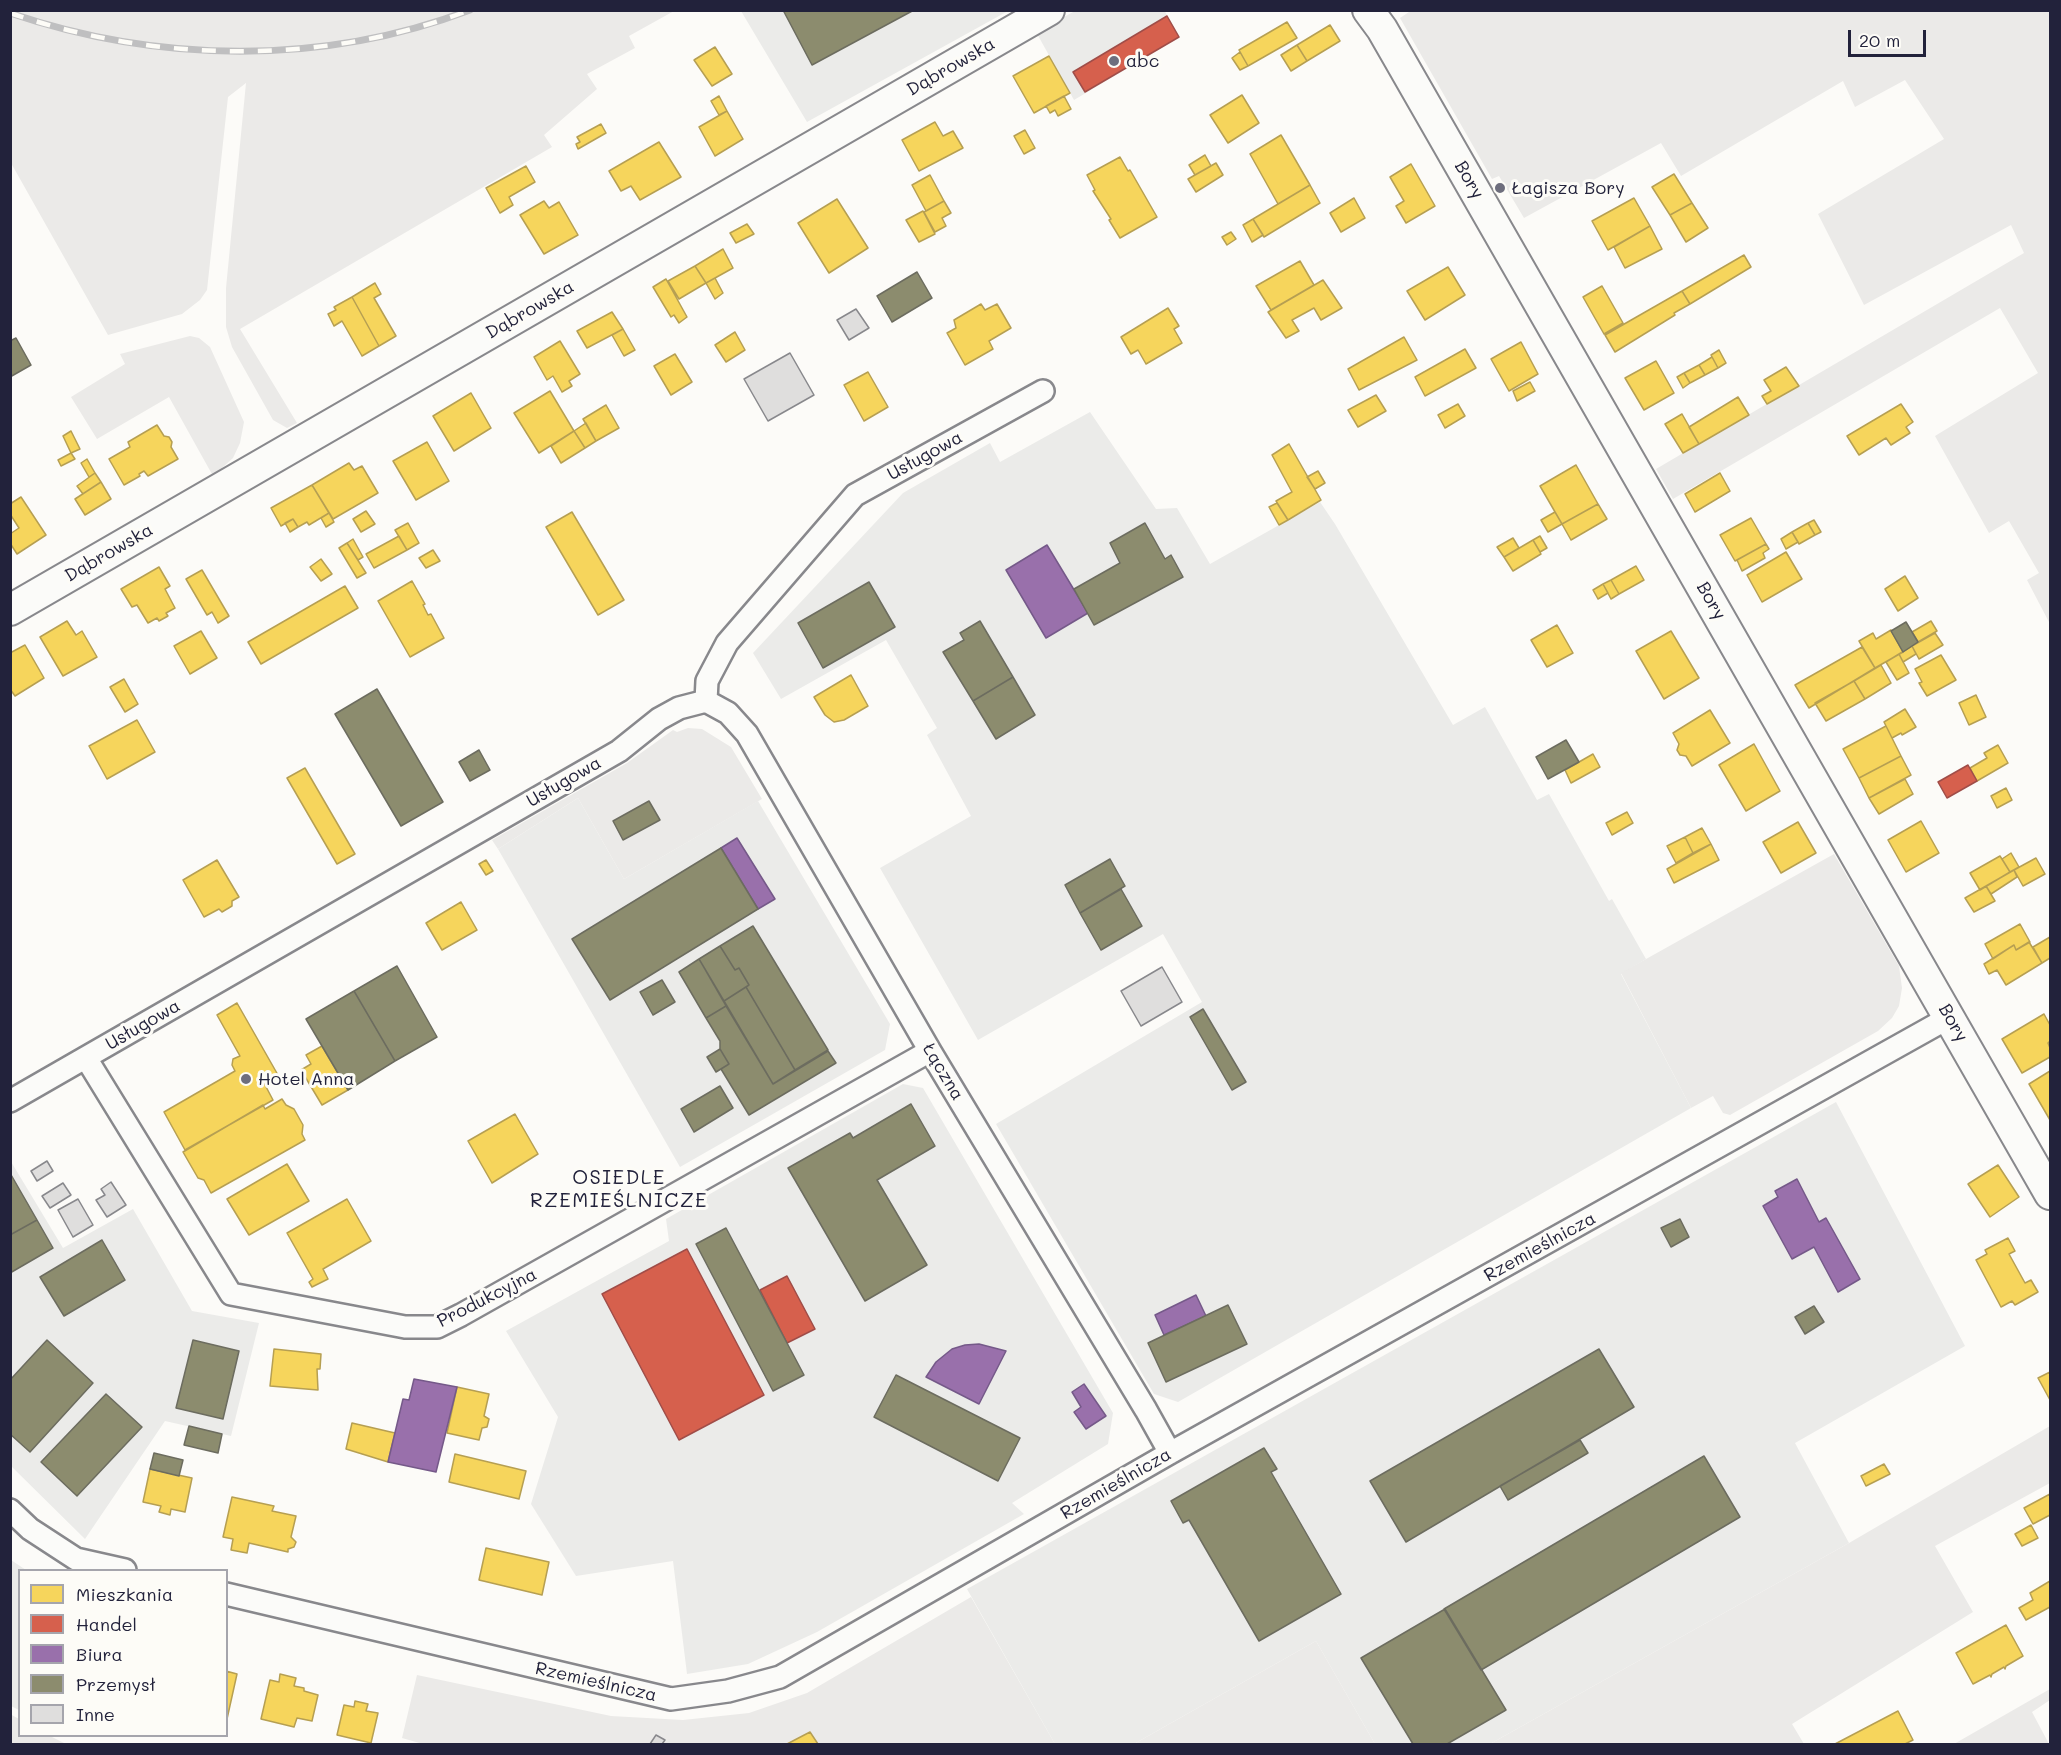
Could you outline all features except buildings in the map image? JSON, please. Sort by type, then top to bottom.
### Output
[{"type":"street","name":"Dąbrowska","points":[[10,610],[1049,10]]},
{"type":"street","name":"Bory","points":[[1368,10],[1393,49],[2050,1194]]},
{"type":"street","name":"Usługowa","points":[[10,1101],[619,751],[659,718],[679,708],[706,701],[707,681],[727,643],[855,495],[1043,392]]},
{"type":"street","name":"Łączna","points":[[706,701],[728,713],[747,734],[930,1051],[1170,1453]]},
{"type":"street","name":"Rzemieślnicza","points":[[228,1594],[671,1699],[728,1691],[780,1677],[1170,1453],[1950,1017]]},
{"type":"street","name":"Produkcyjna","points":[[86,1058],[231,1294],[405,1327],[437,1327],[930,1051]]},
{"type":"street","points":[[10,1509],[30,1529],[76,1559],[121,1569]]},
{"type":"shaded area","points":[[1164,10],[1180,37],[1074,100],[1036,32],[1075,11]]},
{"type":"shaded area","points":[[1412,10],[2050,11],[2050,624],[2027,580],[2039,573],[2009,521],[1989,533],[1935,436],[2038,373],[2000,308],[1673,499],[1656,469],[2024,253],[2011,225],[1864,305],[1818,214],[1944,139],[1905,80],[1855,107],[1843,81],[1681,176],[1661,143],[1524,218],[1499,176],[1492,179],[1400,18]]},
{"type":"shaded area","points":[[10,11],[674,11],[629,36],[635,48],[587,74],[597,89],[544,135],[552,147],[240,329],[297,423],[287,428],[273,420],[232,347],[226,327],[226,288],[246,83],[228,97],[207,290],[200,300],[182,314],[108,335],[11,163]]},
{"type":"shaded area","points":[[741,11],[1008,11],[807,122]]},
{"type":"shaded area","points":[[190,336],[199,338],[210,347],[244,422],[240,443],[233,458],[213,476],[169,397],[97,439],[71,397],[125,364],[120,354]]},
{"type":"shaded area","points":[[1090,412],[1156,509],[1177,508],[1210,564],[1320,502],[1453,725],[1485,707],[1537,800],[1549,794],[1609,901],[1612,899],[1646,959],[1621,974],[1691,1108],[1178,1402],[1154,1394],[996,1124],[1202,1002],[1163,934],[978,1040],[880,868],[971,816],[927,735],[937,728],[886,640],[781,699],[753,653],[903,493],[990,443],[1000,462]]},
{"type":"shaded area","points":[[688,728],[702,729],[731,747],[762,799],[624,879],[578,798],[498,849],[492,840],[627,763],[673,730],[677,732]]},
{"type":"shaded area","points":[[578,798],[624,879],[758,801],[890,1024],[885,1050],[680,1167],[498,849]]},
{"type":"shaded area","points":[[1834,854],[1899,966],[1902,988],[1899,1006],[1892,1018],[1878,1031],[1730,1115],[1723,1113],[1713,1096],[1691,1108],[1621,973]]},
{"type":"shaded area","points":[[903,1084],[923,1088],[1113,1413],[1108,1444],[1012,1503],[1024,1514],[817,1632],[748,1664],[687,1674],[673,1561],[576,1576],[531,1504],[558,1417],[506,1331],[669,1241],[666,1219]]},
{"type":"shaded area","points":[[1836,1102],[1965,1346],[1795,1443],[1849,1543],[1490,1744],[1375,1744],[1316,1641],[1134,1744],[1055,1744],[967,1589]]},
{"type":"shaded area","points":[[10,1160],[63,1248],[133,1209],[192,1311],[259,1323],[231,1436],[165,1421],[85,1539],[11,1466]]},
{"type":"shaded area","points":[[2050,1426],[2050,1483],[1935,1546],[1973,1612],[1792,1724],[1804,1744],[1490,1744],[1849,1543]]},
{"type":"shaded area","points":[[11,1560],[24,1569],[18,1569],[18,1710],[11,1706]]},
{"type":"shaded area","points":[[971,1597],[1055,1744],[423,1744],[402,1738],[417,1675],[611,1716],[683,1720],[749,1713],[807,1693]]},
{"type":"shaded area","points":[[1316,1641],[1375,1744],[1134,1744]]},
{"type":"shaded area","points":[[2050,1689],[2050,1700],[2032,1712],[2049,1744],[1954,1744]]},
{"type":"shaded area","points":[[10,1714],[18,1718],[18,1737],[52,1737],[66,1744],[11,1744]]},
{"type":"railway","points":[[10,13],[66,30],[123,42],[181,49],[240,51],[299,49],[357,41],[414,28],[470,10]]},
{"type":"place","name":"abc","points":[[1114,61]]},
{"type":"place","name":"Łagisza Bory","points":[[1500,188]]},
{"type":"place","name":"Hotel Anna","points":[[246,1079]]},
{"type":"district","name":"OSIEDLE RZEMIEŚLNICZE","points":[[619,1190]]}]
